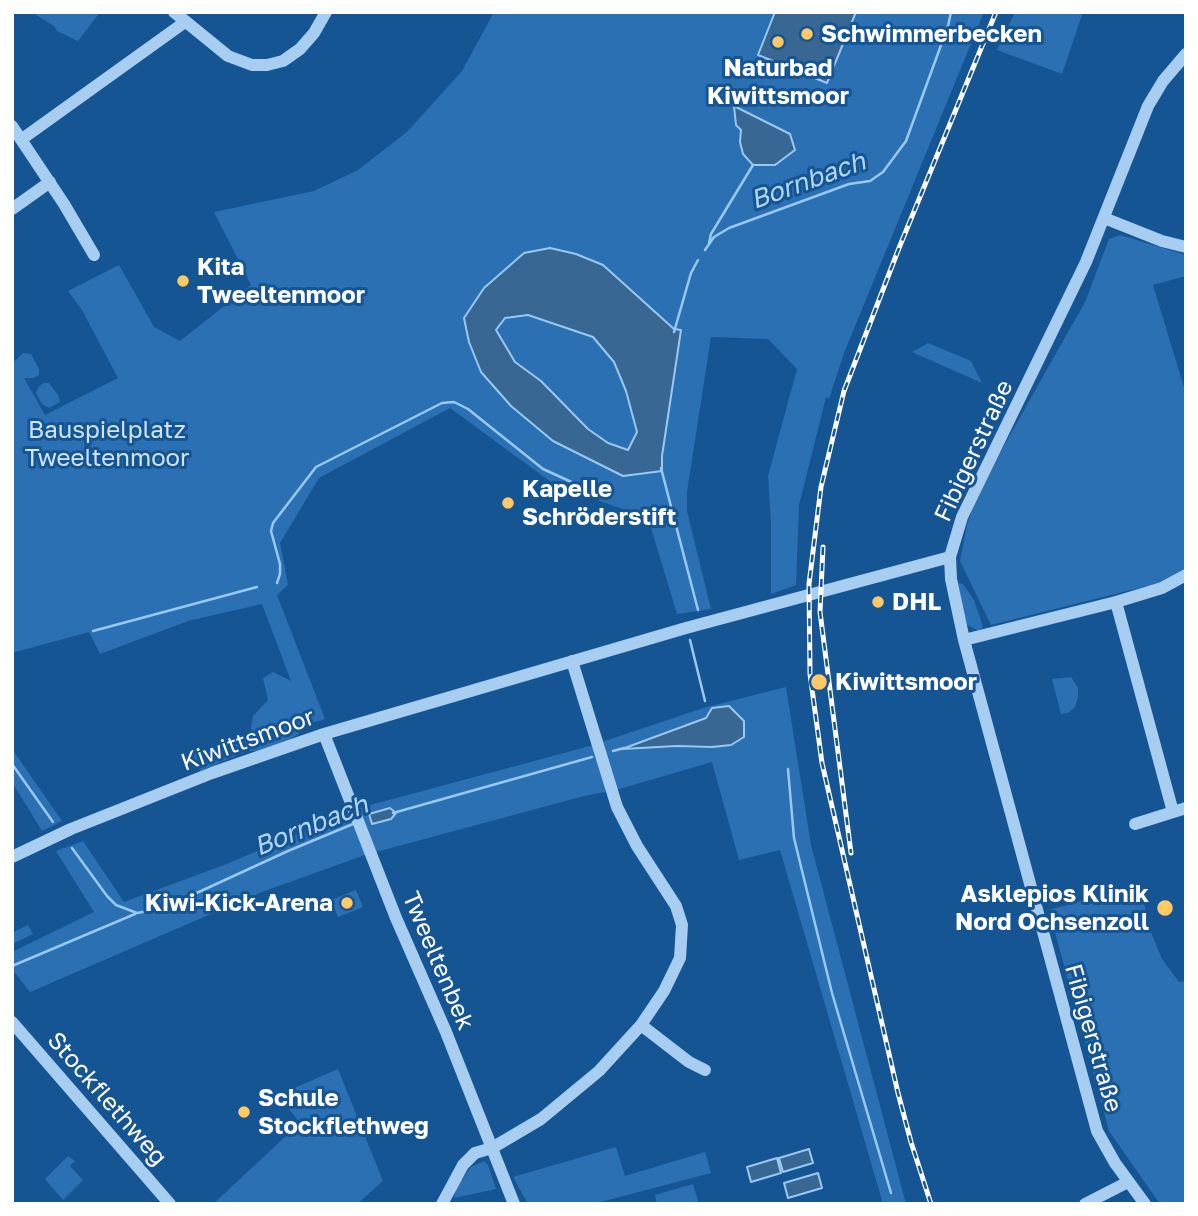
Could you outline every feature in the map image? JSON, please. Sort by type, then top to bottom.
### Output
[{"type":"street","points":[[174,12],[237,61],[252,65],[283,61],[300,49],[314,33],[326,12]]},
{"type":"street","points":[[22,139],[186,22]]},
{"type":"street","name":"Fibigerstraße","points":[[1145,1204],[1115,1163],[1097,1131],[964,640],[951,579],[950,557],[962,517],[1072,293],[1148,106],[1163,81],[1186,54]]},
{"type":"street","points":[[12,126],[94,254]]},
{"type":"street","points":[[12,208],[50,182]]},
{"type":"street","points":[[1104,218],[1162,241],[1186,247]]},
{"type":"street","name":"Kiwittsmoor","points":[[12,857],[66,831],[204,776],[324,734],[718,619],[950,557]]},
{"type":"street","points":[[964,640],[1116,602],[1161,588],[1186,575]]},
{"type":"street","points":[[1116,602],[1180,810],[1135,824]]},
{"type":"street","points":[[442,1204],[463,1164],[475,1153],[492,1148],[541,1119],[583,1086],[641,1026],[664,991],[680,958],[682,925],[676,906],[637,846],[617,807],[572,661]]},
{"type":"street","name":"Tweeltenbek","points":[[324,734],[514,1204]]},
{"type":"street","name":"Stockflethweg","points":[[12,1022],[170,1204]]},
{"type":"street","points":[[641,1026],[689,1062],[705,1070]]},
{"type":"street","points":[[1085,1204],[1128,1182]]},
{"type":"green space","points":[[100,12],[78,41],[57,31],[54,26],[33,13]]},
{"type":"green space","name":"Bauspielplatz Tweeltenmoor","points":[[494,12],[984,12],[844,353],[829,399],[826,397],[799,505],[796,585],[771,594],[768,476],[797,369],[768,339],[711,337],[687,492],[687,511],[711,609],[677,614],[648,518],[555,485],[450,408],[319,478],[280,543],[288,585],[277,595],[325,719],[312,723],[293,738],[265,751],[247,751],[200,771],[193,755],[250,735],[253,716],[268,700],[263,678],[273,672],[291,681],[262,604],[188,621],[100,654],[89,632],[12,653],[12,357],[15,361],[23,353],[31,354],[39,369],[39,375],[24,378],[45,415],[118,378],[82,310],[68,291],[119,265],[154,327],[180,341],[251,285],[214,212],[314,191],[358,170],[407,132],[462,71]],"holes":[[[603,265],[674,329],[662,471],[623,476],[464,318]]]},
{"type":"green space","points":[[1015,12],[1083,12],[1062,74],[997,50]]},
{"type":"green space","points":[[1120,235],[1186,255],[1186,276],[1153,285],[1186,394],[1186,568],[1171,580],[991,625],[960,561],[967,525],[979,490],[1085,302],[1109,239]]},
{"type":"green space","points":[[528,315],[593,337],[614,362],[626,391],[637,432],[628,451],[608,443],[588,429],[541,381],[515,362],[496,330],[505,318]]},
{"type":"green space","points":[[928,343],[971,361],[982,383],[912,352]]},
{"type":"green space","points":[[44,383],[49,383],[60,402],[49,408],[42,404],[36,393]]},
{"type":"green space","points":[[958,583],[963,584],[974,600],[983,627],[979,631],[967,625]]},
{"type":"green space","points":[[1071,677],[1078,688],[1078,697],[1075,707],[1068,713],[1061,714],[1052,679]]},
{"type":"green space","points":[[786,687],[811,845],[906,1204],[883,1204],[780,850],[739,860],[712,762],[616,790],[584,796],[365,855],[262,892],[30,992],[12,969],[12,952],[94,912],[56,851],[83,841],[124,902],[224,865],[363,807],[590,746],[703,708]],"holes":[[[707,718],[731,745],[712,747],[625,748]]]},
{"type":"green space","points":[[12,749],[62,821],[42,831],[12,782]]},
{"type":"green space","points":[[1140,885],[1150,930],[1162,959],[1179,982],[1186,981],[1186,1204],[1160,1204],[1109,1131],[1049,910]]},
{"type":"green space","name":"Kiwi-Kick-Arena","points":[[356,890],[363,907],[338,917],[331,900]]},
{"type":"green space","points":[[28,925],[33,934],[12,944],[12,933]]},
{"type":"green space","points":[[338,1069],[383,1181],[357,1204],[213,1204],[300,1123],[278,1095]]},
{"type":"green space","points":[[616,1147],[625,1176],[705,1152],[711,1173],[593,1204],[528,1204],[513,1177]]},
{"type":"green space","points":[[68,1156],[75,1161],[70,1166],[83,1180],[63,1200],[45,1179]]},
{"type":"green space","points":[[484,1161],[488,1165],[496,1189],[454,1198],[456,1189],[471,1167]]},
{"type":"green space","points":[[693,1184],[699,1204],[657,1204],[655,1195]]},
{"type":"shaded area","name":"Schwimmerbecken","points":[[775,12],[856,12],[827,83],[758,55]]},
{"type":"shaded area","points":[[734,106],[790,134],[795,150],[775,165],[753,165],[743,154],[741,130],[736,125]]},
{"type":"shaded area","points":[[550,248],[576,254],[603,265],[674,329],[681,330],[662,471],[623,476],[553,441],[511,406],[481,372],[469,342],[464,318],[484,288],[524,253]],"holes":[[[528,315],[593,337],[614,362],[626,391],[637,432],[628,450],[608,443],[588,429],[541,381],[515,362],[496,330],[505,318]]]},
{"type":"shaded area","points":[[729,706],[744,721],[744,737],[731,745],[622,749],[706,718],[712,708]]},
{"type":"shaded area","points":[[390,808],[396,813],[391,819],[372,824],[369,814]]},
{"type":"shaded area","points":[[809,1149],[813,1163],[783,1172],[779,1158]]},
{"type":"shaded area","points":[[777,1158],[781,1173],[751,1182],[747,1167]]},
{"type":"shaded area","points":[[818,1173],[822,1188],[788,1198],[784,1183]]},
{"type":"waterway","name":"Bornbach","points":[[705,250],[714,237],[729,228],[849,184],[870,181],[883,172],[906,141],[951,12]]},
{"type":"waterway","points":[[709,243],[711,234],[753,165]]},
{"type":"waterway","name":"Bornbach","points":[[674,332],[691,273],[698,260]]},
{"type":"waterway","name":"Tweeltenbek","points":[[277,583],[280,564],[271,531],[273,523],[316,467],[442,403],[454,402],[468,409],[543,469],[589,490],[601,493],[611,491]]},
{"type":"waterway","name":"Bornbach","points":[[661,468],[698,610]]},
{"type":"waterway","name":"Tweeltenbek","points":[[93,631],[257,587]]},
{"type":"waterway","name":"Bornbach","points":[[690,640],[705,701]]},
{"type":"waterway","name":"Bornbach","points":[[613,751],[624,748]]},
{"type":"waterway","name":"Bornbach","points":[[393,813],[592,757]]},
{"type":"waterway","name":"Bornbach","points":[[12,764],[53,822]]},
{"type":"waterway","points":[[788,769],[794,838],[832,993],[891,1193]]},
{"type":"waterway","name":"Bornbach","points":[[72,848],[107,896],[116,905],[137,913],[164,908],[353,824]]},
{"type":"waterway","points":[[12,966],[135,914]]},
{"type":"railway","points":[[931,1204],[898,1093],[822,763],[810,674],[809,584],[821,487],[844,391],[899,248],[996,12]]},
{"type":"railway","points":[[823,547],[820,612],[851,853]]},
{"type":"place","name":"Schwimmerbecken","points":[[807,34]]},
{"type":"place","name":"Naturbad Kiwittsmoor","points":[[778,42]]},
{"type":"place","name":"Kita Tweeltenmoor","points":[[183,281]]},
{"type":"place","name":"Kapelle Schröderstift","points":[[508,503]]},
{"type":"place","name":"DHL","points":[[878,602]]},
{"type":"place","name":"Kiwittsmoor","points":[[819,682]]},
{"type":"place","name":"Kiwi-Kick-Arena","points":[[347,903]]},
{"type":"place","name":"Asklepios Klinik Nord Ochsenzoll","points":[[1165,908]]},
{"type":"place","name":"Schule Stockflethweg","points":[[244,1112]]}]
